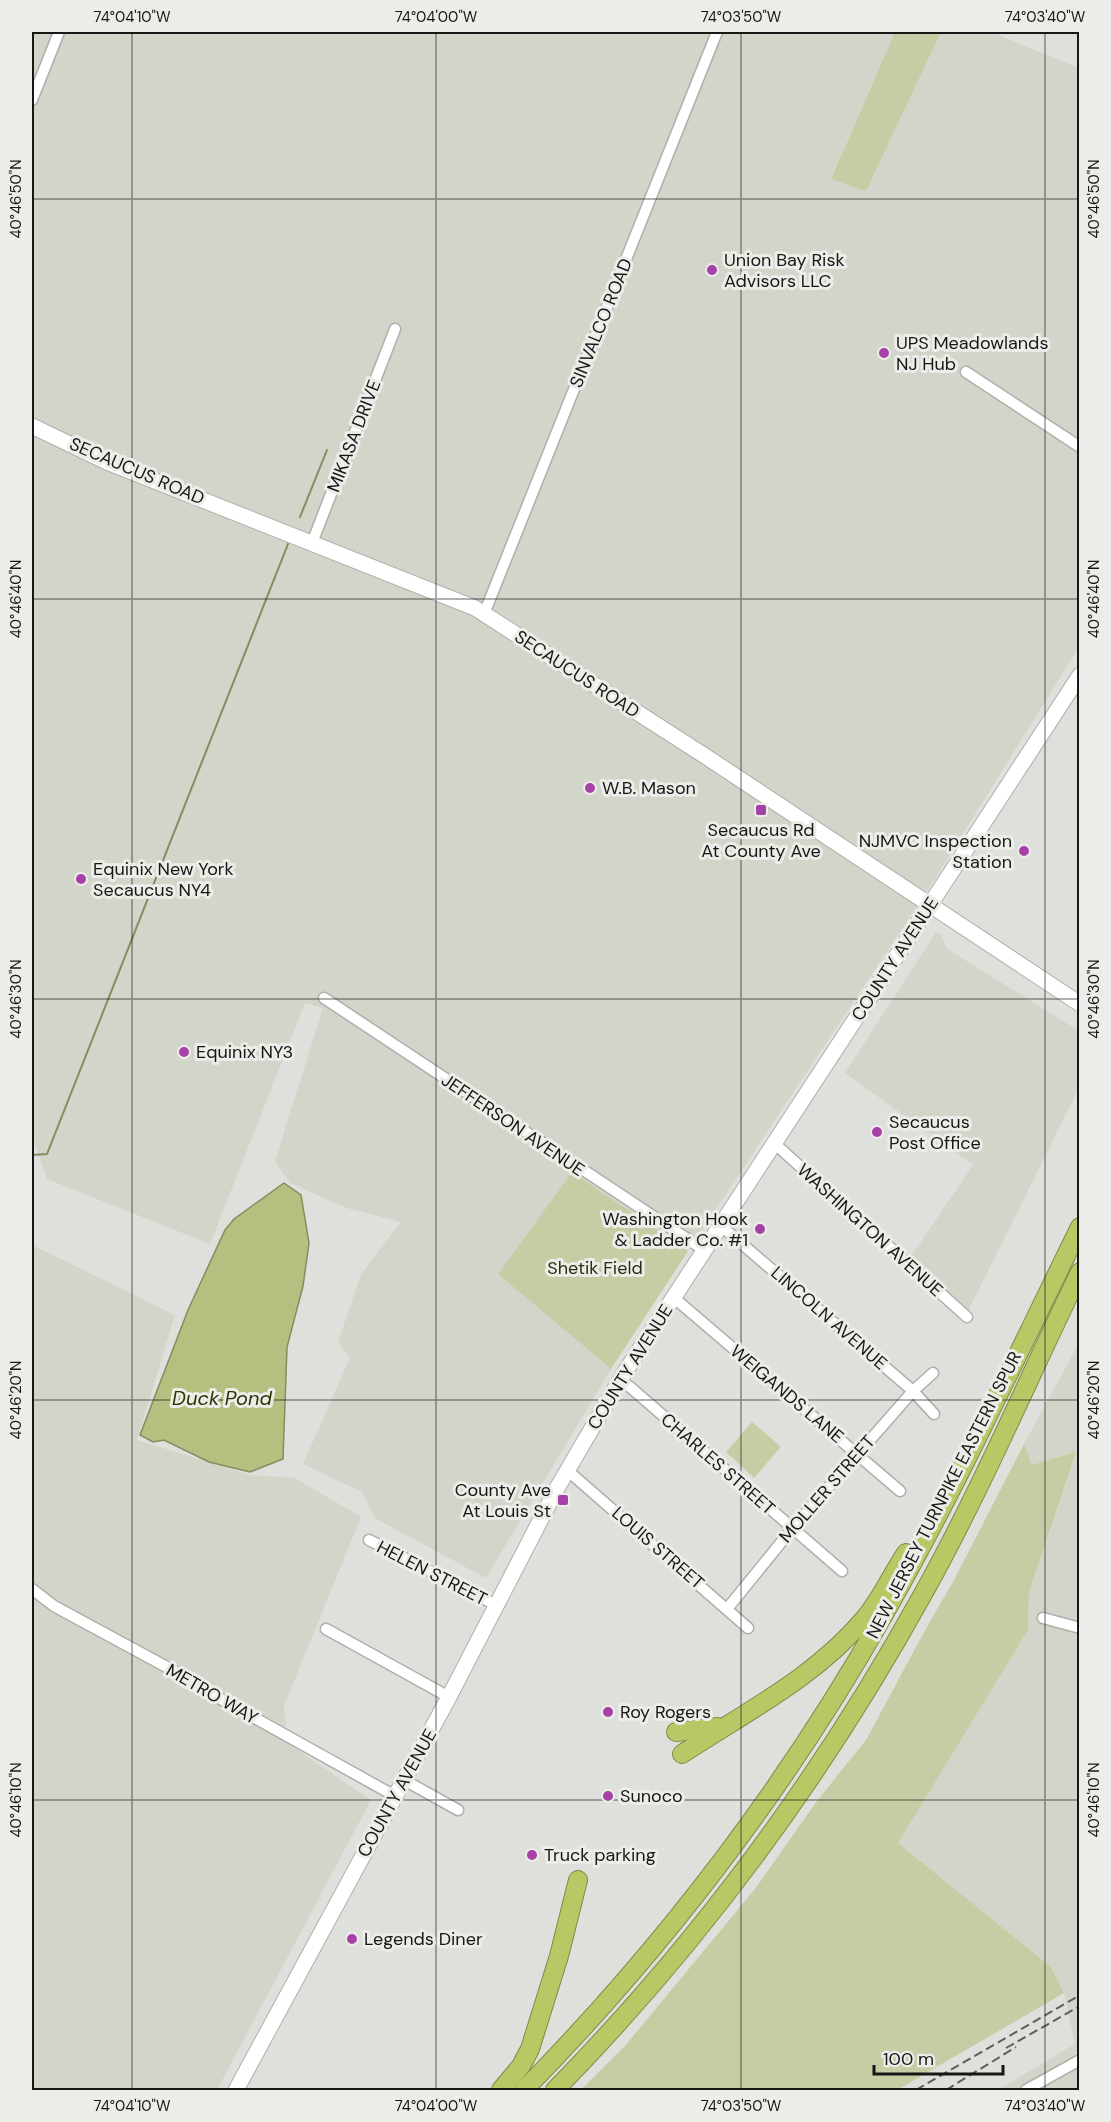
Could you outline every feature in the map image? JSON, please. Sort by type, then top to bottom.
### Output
[{"type":"highway","name":"NEW JERSEY TURNPIKE EASTERN SPUR","points":[[524,2091],[631,1974],[700,1890],[754,1819],[831,1702],[882,1618],[957,1476],[1080,1227]]},
{"type":"highway","name":"NEW JERSEY TURNPIKE EASTERN SPUR","points":[[555,2091],[634,2006],[691,1938],[752,1859],[832,1744],[890,1652],[924,1592],[962,1519],[1080,1272]]},
{"type":"highway","points":[[1026,1384],[1063,1330],[1080,1298]]},
{"type":"highway","points":[[682,1754],[822,1661],[853,1632],[872,1609],[892,1574],[957,1476]]},
{"type":"highway","points":[[676,1732],[726,1725]]},
{"type":"highway","points":[[501,2091],[521,2066],[530,2049],[559,1956],[578,1880]]},
{"type":"main road","name":"SECAUCUS ROAD","points":[[32,426],[107,462],[475,608],[713,761],[1080,1004]]},
{"type":"main road","name":"COUNTY AVENUE","points":[[236,2091],[449,1697],[567,1470],[620,1381],[1080,675]]},
{"type":"street","points":[[32,100],[59,32]]},
{"type":"street","name":"SINVALCO ROAD","points":[[484,614],[717,32]]},
{"type":"street","name":"MIKASA DRIVE","points":[[312,543],[395,329]]},
{"type":"street","points":[[966,372],[1080,447]]},
{"type":"street","name":"JEFFERSON AVENUE","points":[[324,998],[704,1250]]},
{"type":"street","name":"WASHINGTON AVENUE","points":[[774,1143],[968,1317]]},
{"type":"street","name":"LINCOLN AVENUE","points":[[720,1225],[913,1391],[934,1414]]},
{"type":"street","name":"WEIGANDS LANE","points":[[673,1297],[900,1491]]},
{"type":"street","name":"MOLLER STREET","points":[[727,1610],[792,1528],[913,1391],[933,1373]]},
{"type":"street","name":"CHARLES STREET","points":[[620,1381],[842,1571]]},
{"type":"street","name":"LOUIS STREET","points":[[567,1470],[748,1628]]},
{"type":"street","name":"HELEN STREET","points":[[369,1540],[496,1605]]},
{"type":"street","name":"METRO WAY","points":[[32,1589],[54,1606],[187,1678],[395,1796]]},
{"type":"street","points":[[1043,1618],[1080,1628]]},
{"type":"street","points":[[326,1629],[449,1697]]},
{"type":"street","points":[[404,1779],[458,1810]]},
{"type":"street","points":[[1026,2091],[1080,2060]]},
{"type":"shaded area","points":[[32,32],[895,32],[831,178],[866,191],[941,32],[991,32],[1079,68],[1079,647],[933,882],[688,1251],[572,1172],[498,1274],[611,1369],[486,1578],[375,1518],[362,1492],[303,1464],[350,1358],[338,1342],[361,1274],[401,1222],[347,1208],[290,1183],[275,1161],[323,1008],[305,1003],[210,1244],[47,1179],[32,1136]]},
{"type":"shaded area","points":[[936,932],[941,935],[947,949],[1079,1031],[1079,1088],[966,1315],[908,1261],[973,1165],[845,1073]]},
{"type":"shaded area","points":[[32,1245],[175,1315],[137,1440],[250,1475],[295,1478],[361,1517],[284,1706],[287,1743],[371,1800],[217,2090],[32,2090]]},
{"type":"shaded area","points":[[1079,1343],[1079,2090],[998,2090],[1075,2044],[1064,1993],[1051,1967],[898,1843],[1028,1630],[1029,1592],[1076,1453],[1032,1465],[1024,1444]]},
{"type":"green space","points":[[895,32],[941,32],[866,191],[831,179]]},
{"type":"green space","name":"Shetik Field","points":[[572,1172],[688,1251],[611,1369],[498,1274]]},
{"type":"green space","points":[[752,1422],[781,1447],[754,1478],[726,1452]]},
{"type":"green space","points":[[1024,1444],[1032,1465],[1076,1452],[1029,1592],[1028,1630],[898,1843],[1051,1967],[1064,1993],[897,2090],[581,2090],[624,2047],[755,1889],[817,1801],[866,1740],[954,1580]]},
{"type":"water","name":"Duck Pond","points":[[284,1183],[301,1195],[309,1243],[303,1286],[287,1347],[283,1459],[250,1472],[209,1462],[164,1440],[153,1442],[140,1435],[188,1310],[225,1230],[234,1219]]},
{"type":"waterway","points":[[300,517],[327,450]]},
{"type":"waterway","points":[[32,1155],[47,1154],[288,544]]},
{"type":"railway","points":[[916,2090],[1080,1995]]},
{"type":"railway","points":[[1006,2048],[1080,2006]]},
{"type":"railway","points":[[946,2090],[1016,2047]]},
{"type":"place","name":"Union Bay Risk Advisors LLC","points":[[712,270]]},
{"type":"place","name":"UPS Meadowlands NJ Hub","points":[[884,353]]},
{"type":"place","name":"W.B. Mason","points":[[590,788]]},
{"type":"place","name":"Secaucus Rd At County Ave","points":[[761,810]]},
{"type":"place","name":"NJMVC Inspection Station","points":[[1024,851]]},
{"type":"place","name":"Equinix New York Secaucus NY4","points":[[81,879]]},
{"type":"place","name":"Equinix NY3","points":[[184,1052]]},
{"type":"place","name":"Secaucus Post Office","points":[[877,1132]]},
{"type":"place","name":"Washington Hook & Ladder Co. #1","points":[[760,1229]]},
{"type":"place","name":"County Ave At Louis St","points":[[563,1500]]},
{"type":"place","name":"Roy Rogers","points":[[608,1712]]},
{"type":"place","name":"Sunoco","points":[[608,1796]]},
{"type":"place","name":"Truck parking","points":[[532,1855]]},
{"type":"place","name":"Legends Diner","points":[[352,1939]]}]
